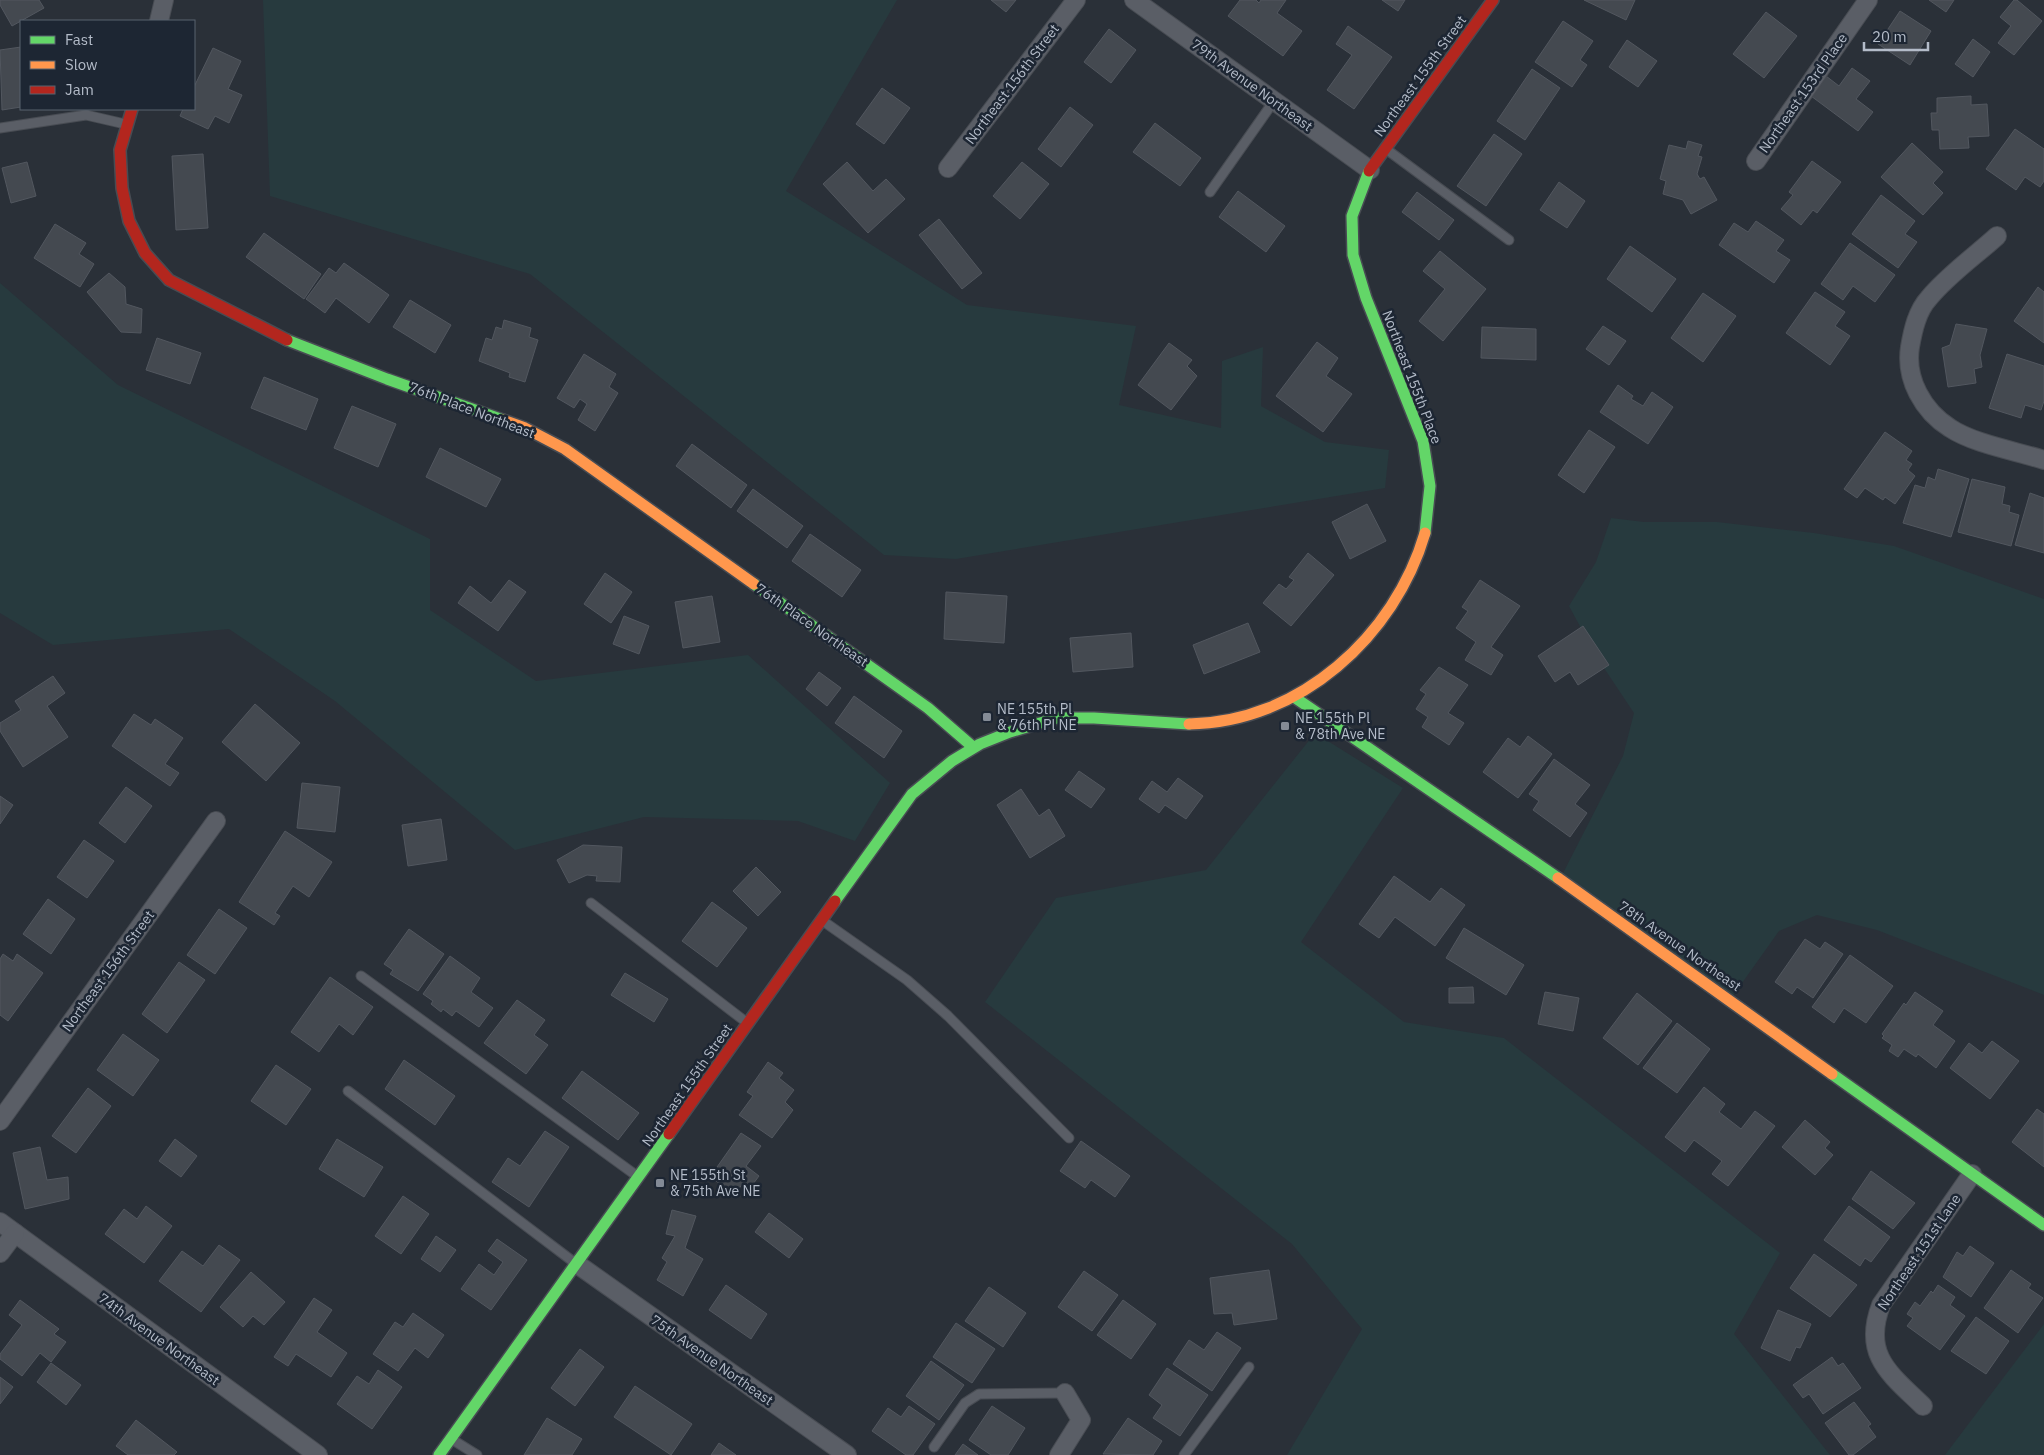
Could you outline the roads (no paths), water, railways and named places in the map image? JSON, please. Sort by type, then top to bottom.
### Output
[{"type":"street","points":[[159,20],[164,0]]},
{"type":"street","name":"Northeast 156th Street","points":[[948,168],[1076,0]]},
{"type":"street","name":"79th Avenue Northeast","points":[[1134,0],[1370,170]]},
{"type":"street","name":"Northeast 155th Street","points":[[1370,170],[1494,0]]},
{"type":"street","name":"Northeast 153rd Place","points":[[1756,161],[1868,0]]},
{"type":"street","name":"76th Place Northeast","points":[[132,110],[120,150],[122,188],[130,221],[145,253],[169,280],[283,338],[525,428],[565,449],[928,708],[972,747]]},
{"type":"street","name":"Northeast 155th Place","points":[[972,747],[1009,731],[1054,718],[1099,717],[1204,724],[1242,717],[1294,697],[1324,677],[1380,623],[1399,595],[1415,563],[1430,513],[1430,476],[1423,440],[1391,364],[1354,262],[1350,230],[1357,202],[1370,170]]},
{"type":"street","points":[[1997,236],[1928,298],[1915,323],[1911,343],[1909,357],[1913,386],[1928,410],[1950,428],[1971,438],[2044,460]]},
{"type":"street","name":"78th Avenue Northeast","points":[[1294,697],[1560,879],[2044,1225]]},
{"type":"street","name":"Northeast 155th Street","points":[[439,1455],[912,794],[938,770],[972,747]]},
{"type":"street","name":"Northeast 156th Street","points":[[0,1121],[216,821]]},
{"type":"street","name":"Northeast 151st Lane","points":[[1923,1406],[1882,1363],[1875,1342],[1874,1324],[1881,1305],[1972,1174]]},
{"type":"street","name":"74th Avenue Northeast","points":[[0,1222],[318,1455]]},
{"type":"street","points":[[0,1253],[14,1233]]},
{"type":"street","name":"75th Avenue Northeast","points":[[577,1264],[847,1455]]},
{"type":"street","points":[[1059,1455],[1081,1420],[1065,1393]]},
{"type":"lane","points":[[1210,192],[1274,101]]},
{"type":"lane","points":[[0,128],[86,115],[128,125]]},
{"type":"lane","points":[[1386,149],[1509,240]]},
{"type":"lane","points":[[591,903],[748,1024]]},
{"type":"lane","points":[[822,920],[907,980],[941,1010],[1069,1138]]},
{"type":"lane","points":[[361,976],[639,1178]]},
{"type":"lane","points":[[348,1091],[577,1264]]},
{"type":"lane","points":[[1184,1455],[1249,1367]]},
{"type":"lane","points":[[934,1447],[965,1403],[979,1394],[1065,1393]]},
{"type":"lane","points":[[451,1438],[477,1455]]},
{"type":"place","name":"NE 155th Pl & 76th Pl NE","points":[[987,717]]},
{"type":"place","name":"NE 155th Pl & 78th Ave NE","points":[[1285,726]]},
{"type":"place","name":"NE 155th St & 75th Ave NE","points":[[660,1183]]}]
